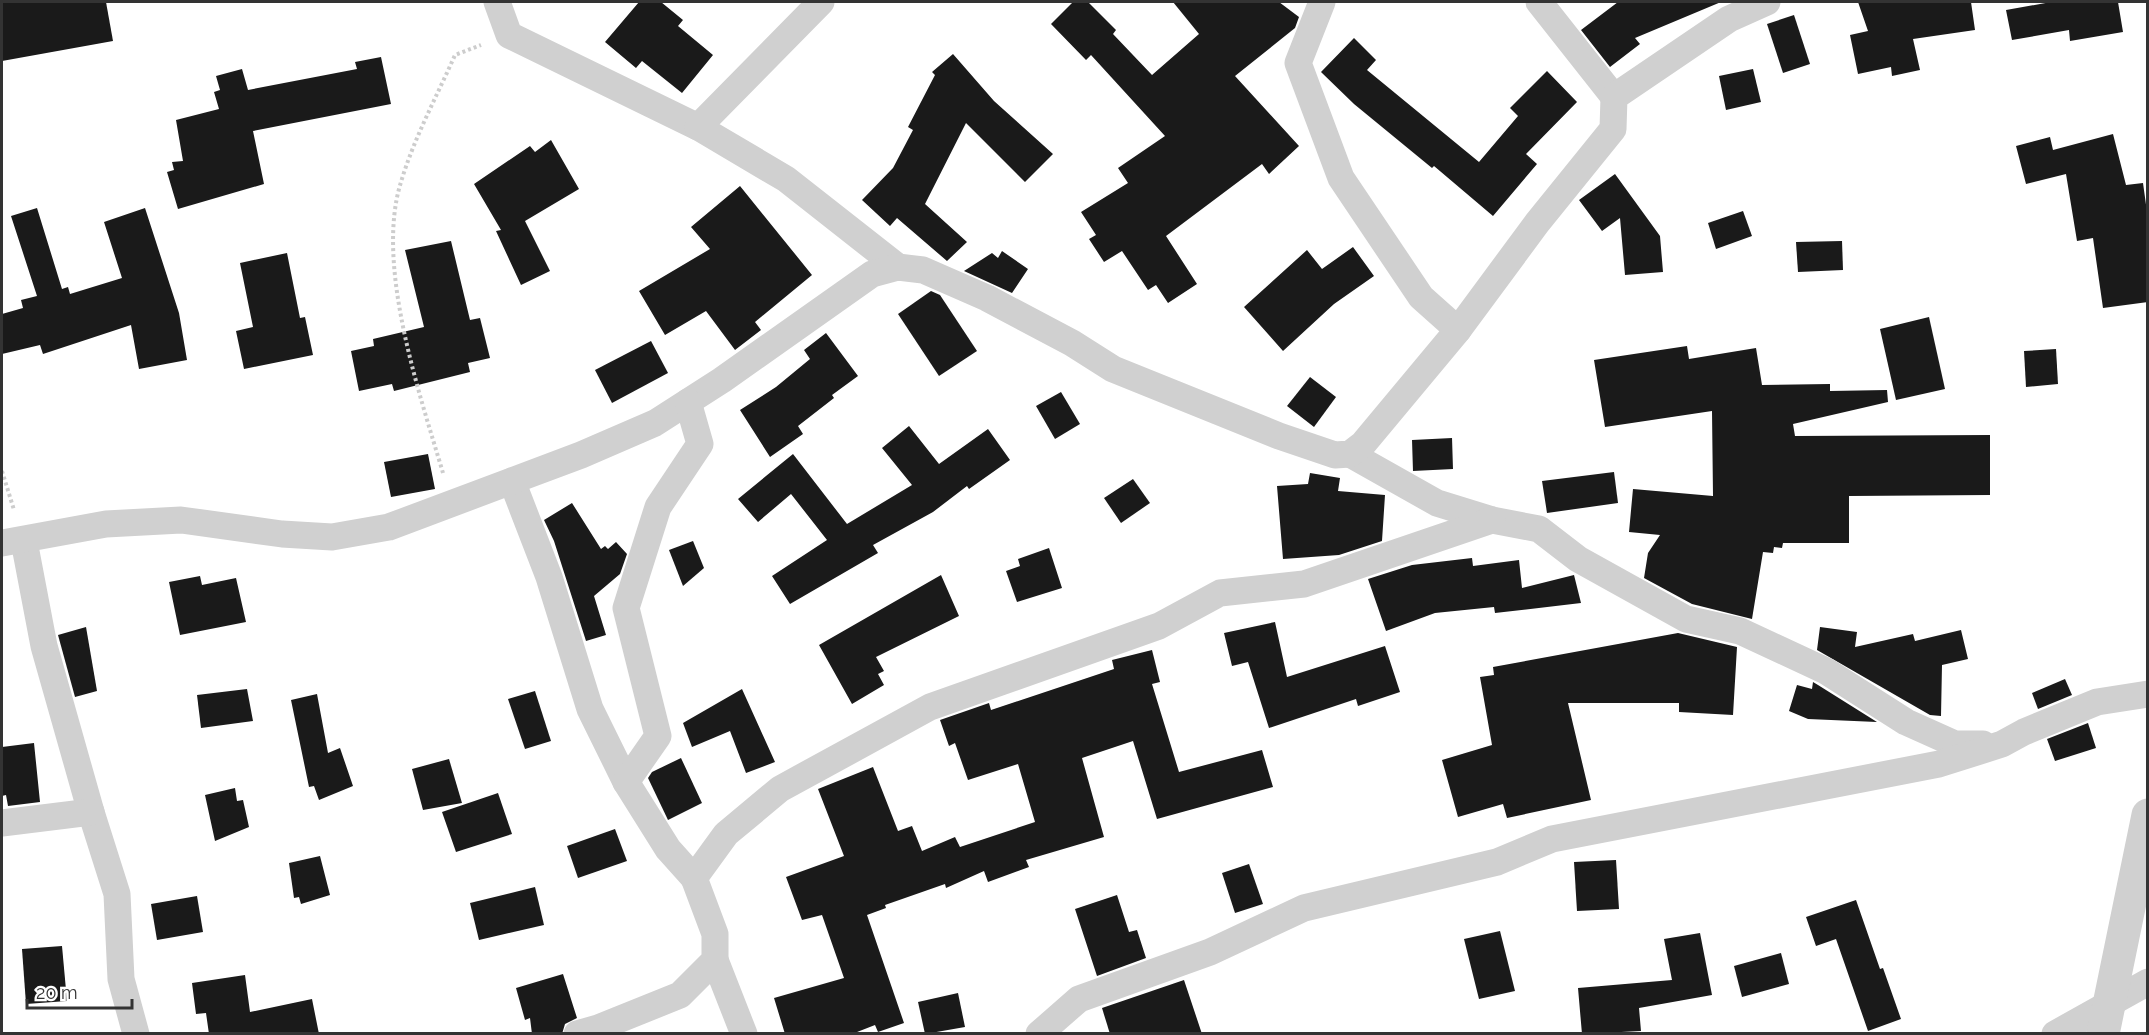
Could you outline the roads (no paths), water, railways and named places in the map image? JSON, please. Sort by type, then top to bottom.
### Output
[{"type":"street","points":[[497,2],[509,35],[699,127],[786,179],[898,267]]},
{"type":"street","points":[[699,127],[821,2]]},
{"type":"street","points":[[1322,2],[1298,63],[1341,178],[1420,297],[1458,330]]},
{"type":"street","points":[[1350,454],[1363,444],[1458,330],[1537,223],[1613,129],[1614,97],[1539,2]]},
{"type":"street","points":[[1614,97],[1729,19],[1767,2]]},
{"type":"street","points":[[136,1034],[121,980],[117,894],[13,542],[106,524],[181,520],[282,534],[332,537],[389,527],[512,481],[655,423],[872,274],[898,267],[922,270],[987,298],[1072,343],[1113,369],[1279,436],[1335,455],[1350,454],[1437,503],[1492,520],[1539,529],[1578,559],[1686,619],[1740,631],[1751,636],[1826,671],[1906,722],[1955,744],[2002,744]]},
{"type":"street","points":[[626,782],[658,736],[626,608],[658,507],[700,444],[688,402]]},
{"type":"street","points":[[512,481],[549,577],[590,709],[626,782],[668,849],[694,878],[715,934],[715,960],[744,1034]]},
{"type":"street","points":[[694,878],[726,834],[780,789],[930,707],[1159,626],[1220,592],[1304,584],[1492,520]]},
{"type":"street","points":[[1039,1034],[1079,999],[1210,951],[1304,908],[1497,862],[1552,839],[1939,764],[2002,744],[2024,732],[2097,702],[2148,694]]},
{"type":"street","points":[[2,823],[91,812]]},
{"type":"street","points":[[2106,1019],[2148,815]]},
{"type":"street","points":[[591,1032],[680,995],[715,960]]},
{"type":"street","points":[[2055,1034],[2106,1019],[2148,982]]}]
